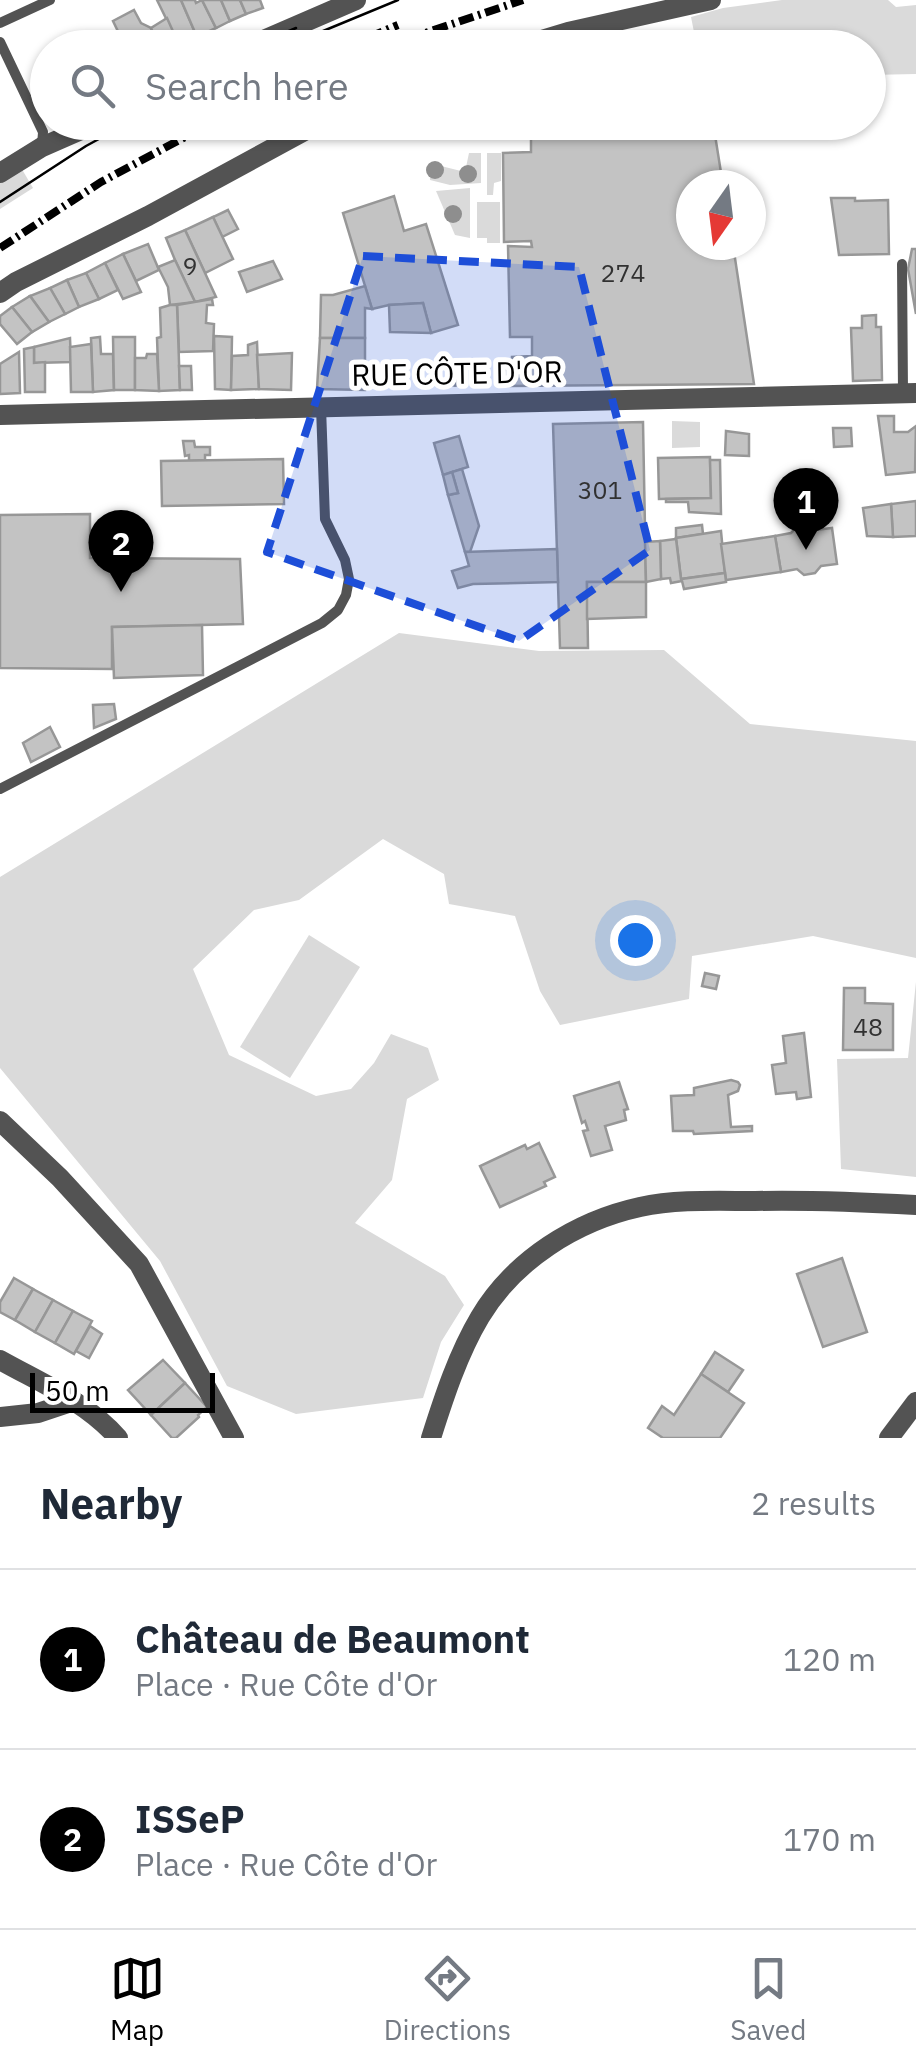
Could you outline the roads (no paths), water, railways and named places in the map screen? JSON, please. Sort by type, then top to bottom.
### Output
[{"type":"street","points":[[278,30],[321,7],[356,0]]},
{"type":"street","points":[[577,30],[711,0]]},
{"type":"street","points":[[0,174],[58,140]]},
{"type":"street","points":[[0,293],[288,140]]},
{"type":"street","name":"RUE CÔTE D'OR","points":[[0,415],[910,393]]},
{"type":"street","points":[[0,1121],[60,1178],[139,1264],[234,1438]]},
{"type":"street","points":[[432,1438],[464,1348],[497,1292],[534,1256],[592,1222],[643,1206],[681,1202],[916,1204]]},
{"type":"street","points":[[0,1360],[74,1401],[118,1438]]},
{"type":"street","points":[[0,1418],[38,1413],[74,1401]]},
{"type":"street","points":[[889,1438],[916,1402]]},
{"type":"lane","points":[[0,23],[50,0]]},
{"type":"lane","points":[[0,42],[30,106]]},
{"type":"lane","points":[[42,140],[42,147]]},
{"type":"lane","points":[[902,264],[910,393]]},
{"type":"lane","points":[[0,789],[322,623],[338,610],[349,579],[346,560],[325,519],[321,408]]},
{"type":"tram line","points":[[326,30],[398,0]]},
{"type":"tram line","points":[[291,30],[296,28]]},
{"type":"tram line","points":[[0,202],[97,140]]},
{"type":"railway","points":[[434,30],[523,0]]},
{"type":"railway","points":[[386,30],[398,25]]},
{"type":"railway","points":[[0,248],[101,182],[179,140]]},
{"type":"place","name":"Château de Beaumont","points":[[806,550]]},
{"type":"place","name":"ISSeP","points":[[121,592]]}]
